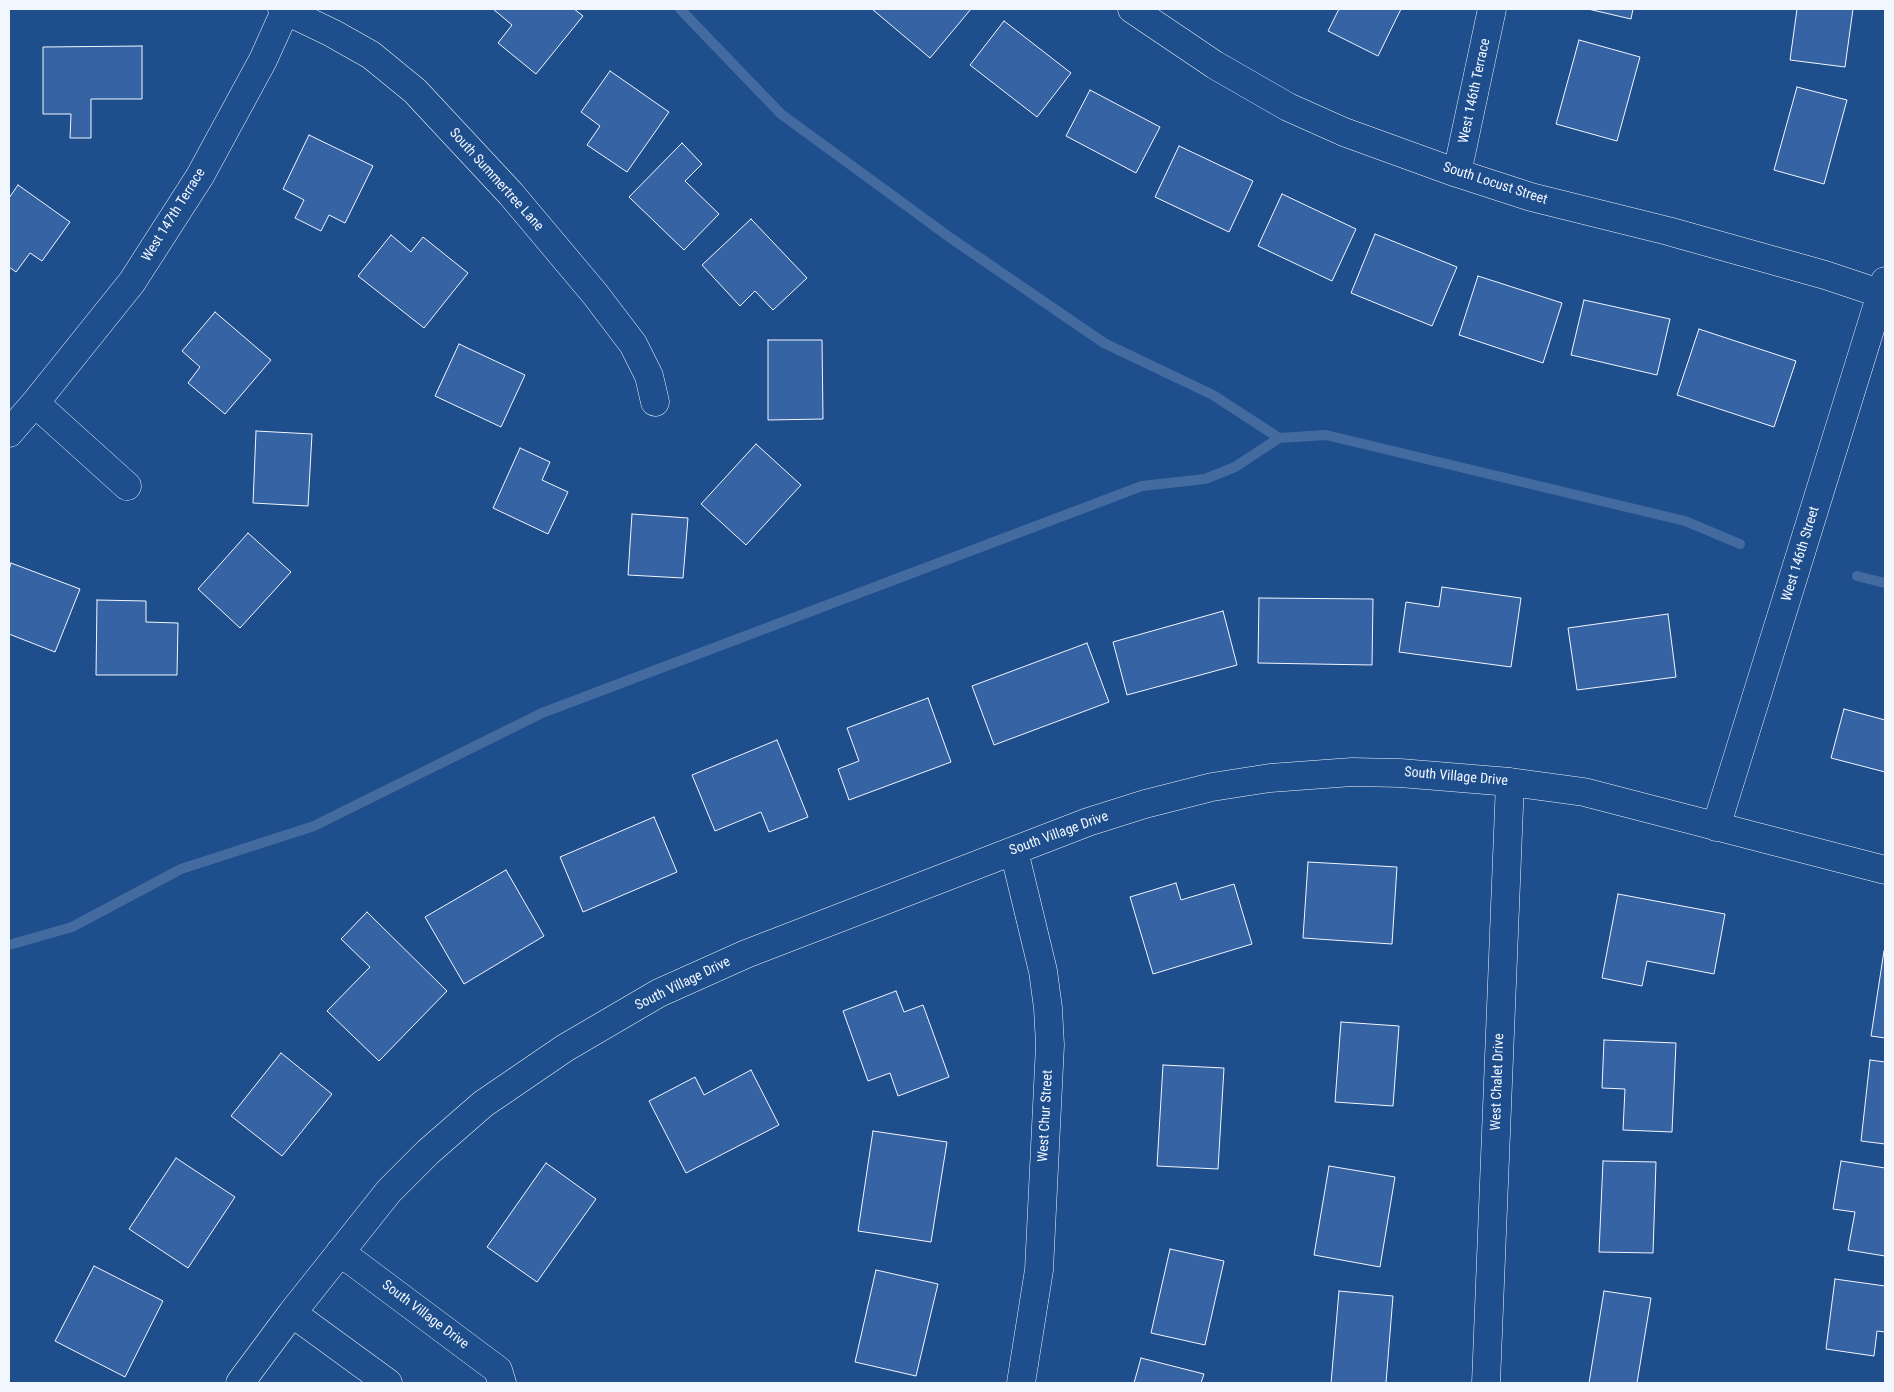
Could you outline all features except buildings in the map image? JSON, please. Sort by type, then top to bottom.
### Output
[{"type":"street","name":"South Summertree Lane","points":[[285,9],[371,55],[415,91],[510,194],[595,294],[633,344],[649,376],[655,402]]},
{"type":"street","name":"West 147th Terrace","points":[[9,433],[132,282],[200,176],[263,60],[285,9]]},
{"type":"street","name":"South Locust Street","points":[[1132,9],[1215,65],[1288,106],[1344,132],[1457,173],[1531,197],[1668,231],[1884,290]]},
{"type":"street","name":"West 146th Terrace","points":[[1457,173],[1492,9]]},
{"type":"street","name":"West 146th Street","points":[[1716,827],[1884,290]]},
{"type":"street","points":[[35,403],[127,486]]},
{"type":"street","name":"South Village Drive","points":[[240,1383],[292,1313],[389,1191],[428,1152],[483,1104],[565,1048],[659,993],[746,954],[1088,822],[1145,804],[1212,787],[1270,778],[1352,772],[1400,772],[1510,782],[1584,792],[1885,870]]},
{"type":"street","name":"West Chalet Drive","points":[[1486,1383],[1510,782]]},
{"type":"street","name":"West Chur Street","points":[[1014,851],[1043,971],[1050,1045],[1039,1270],[1021,1383]]},
{"type":"street","name":"South Village Drive","points":[[340,1252],[498,1370],[502,1383]]},
{"type":"street","points":[[292,1313],[388,1383]]},
{"type":"waterway","points":[[680,9],[781,114],[952,239],[1104,343],[1213,395],[1279,438]]},
{"type":"waterway","points":[[9,945],[72,927],[181,869],[314,826],[542,713],[1142,486],[1205,479],[1235,467],[1279,438],[1326,435],[1685,521],[1740,544]]},
{"type":"waterway","points":[[1857,576],[1885,583]]}]
